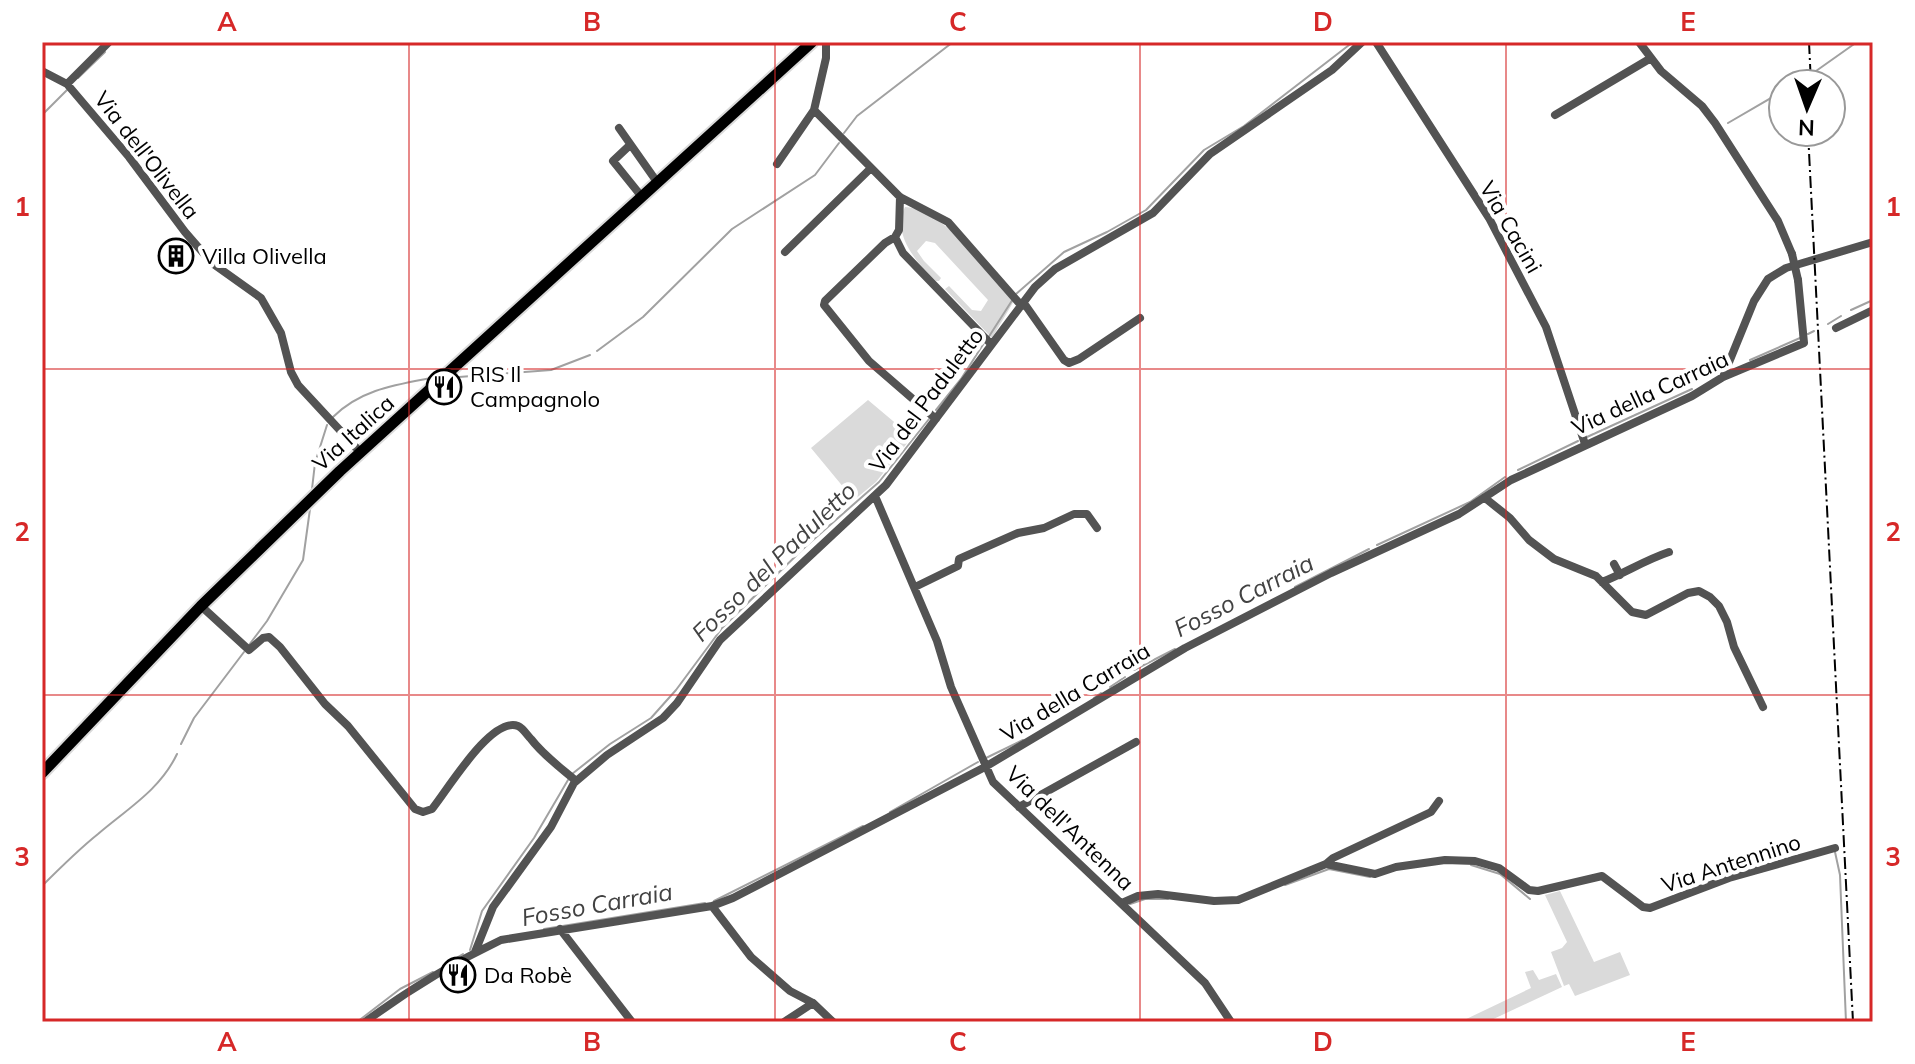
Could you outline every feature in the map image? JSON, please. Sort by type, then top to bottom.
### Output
[{"type":"main road","name":"Via Italica","points":[[42,773],[201,606],[361,453],[812,42]]},
{"type":"street","points":[[67,84],[109,42]]},
{"type":"street","points":[[777,164],[814,110],[826,58],[826,42]]},
{"type":"street","name":"Via del Paduletto","points":[[475,952],[493,907],[551,827],[572,778],[663,718],[677,703],[720,640],[875,496],[936,419],[1019,302],[1055,269],[1153,213],[1210,154],[1332,70],[1362,42]]},
{"type":"street","name":"Via Cacini","points":[[1376,42],[1489,218],[1541,316],[1585,444]]},
{"type":"street","points":[[1555,115],[1651,58],[1639,42]]},
{"type":"street","name":"Via della Carraia","points":[[475,952],[501,940],[712,906],[754,887],[985,767],[1185,648],[1331,573],[1459,514],[1511,480],[1692,396],[1724,373],[1804,343],[1798,280],[1792,254],[1778,221],[1702,106],[1661,71],[1651,58]]},
{"type":"street","name":"Via dell'Olivella","points":[[42,71],[67,84],[212,263],[244,284],[268,307],[281,333],[291,372],[298,385],[361,453]]},
{"type":"street","points":[[814,110],[900,197],[948,222],[1019,302],[1026,306],[1064,360],[1069,363],[1140,318]]},
{"type":"street","points":[[619,128],[657,182]]},
{"type":"street","points":[[630,145],[613,161],[642,197]]},
{"type":"street","points":[[785,252],[871,168]]},
{"type":"street","points":[[900,197],[899,230],[895,237],[864,263],[824,305],[869,361],[936,419]]},
{"type":"street","points":[[895,237],[903,253],[991,344]]},
{"type":"street","name":"Via della Carraia","points":[[1724,373],[1754,301],[1768,279],[1786,268],[1873,242]]},
{"type":"street","points":[[1836,328],[1873,310]]},
{"type":"street","name":"Via dell'Antenna","points":[[875,496],[937,641],[951,687],[993,782],[1205,983],[1231,1022]]},
{"type":"street","points":[[1485,498],[1554,559],[1596,576],[1632,612],[1640,615],[1652,612],[1688,593],[1699,591],[1710,597],[1727,622],[1734,647],[1763,707]]},
{"type":"street","points":[[915,587],[958,566],[959,559],[996,542],[1018,533],[1044,528],[1074,514],[1087,514],[1097,528]]},
{"type":"street","points":[[1602,582],[1644,560],[1669,552]]},
{"type":"street","points":[[1614,564],[1620,575]]},
{"type":"street","points":[[201,606],[246,648],[269,637],[280,647],[415,809],[423,812],[432,809],[473,755],[500,729],[508,726],[522,728],[536,746],[572,778]]},
{"type":"street","points":[[1019,807],[1136,742]]},
{"type":"street","points":[[1122,903],[1138,896],[1158,894],[1214,901],[1238,900],[1326,864],[1431,812],[1439,801]]},
{"type":"street","name":"Via Antennino","points":[[1326,864],[1375,874],[1419,863],[1463,859],[1499,868],[1529,890],[1538,891],[1602,876],[1643,907],[1650,908],[1729,878],[1835,848]]},
{"type":"street","points":[[712,906],[751,957],[790,991],[813,1003],[833,1022]]},
{"type":"street","points":[[560,929],[632,1022]]},
{"type":"street","points":[[365,1022],[390,1003],[475,952]]},
{"type":"street","points":[[784,1022],[813,1003]]},
{"type":"shaded area","points":[[905,207],[920,210],[950,230],[1014,301],[992,338],[945,289],[949,286],[972,310],[981,311],[988,300],[935,243],[926,241],[917,251],[941,278],[939,281],[908,248],[901,228]]},
{"type":"shaded area","points":[[868,400],[912,437],[876,482],[854,500],[811,448]]},
{"type":"shaded area","points":[[1560,891],[1594,962],[1620,952],[1630,975],[1575,996],[1569,984],[1564,986],[1551,952],[1562,948],[1567,942],[1545,895]]},
{"type":"shaded area","points":[[1533,970],[1539,980],[1556,974],[1562,987],[1487,1022],[1460,1022],[1531,988],[1525,972]]},
{"type":"waterway","points":[[844,133],[857,116],[953,42]]},
{"type":"waterway","name":"Fosso del Paduletto","points":[[1016,294],[1064,252],[1146,210],[1204,150],[1244,126],[1353,42]]},
{"type":"waterway","points":[[1820,68],[1857,42]]},
{"type":"waterway","points":[[78,78],[105,52]]},
{"type":"waterway","points":[[42,115],[67,90]]},
{"type":"waterway","points":[[1728,123],[1767,100]]},
{"type":"waterway","points":[[597,351],[643,317],[732,229],[815,175],[839,143]]},
{"type":"waterway","name":"Fosso del Paduletto","points":[[988,338],[1013,299]]},
{"type":"waterway","name":"Fosso Carraia","points":[[1851,310],[1873,300]]},
{"type":"waterway","name":"Fosso Carraia","points":[[1828,324],[1841,316]]},
{"type":"waterway","name":"Fosso Carraia","points":[[1808,334],[1814,331]]},
{"type":"waterway","name":"Fosso Carraia","points":[[1750,360],[1800,338]]},
{"type":"waterway","name":"Fosso del Paduletto","points":[[936,410],[984,343]]},
{"type":"waterway","points":[[459,377],[551,370],[590,355]]},
{"type":"waterway","points":[[333,417],[354,400],[366,395],[431,378]]},
{"type":"waterway","name":"Fosso Carraia","points":[[1587,437],[1692,389]]},
{"type":"waterway","name":"Fosso del Paduletto","points":[[572,774],[610,744],[651,718],[722,628],[805,547],[879,482],[929,419]]},
{"type":"waterway","points":[[312,489],[315,463],[327,425]]},
{"type":"waterway","name":"Fosso Carraia","points":[[1518,470],[1578,441]]},
{"type":"waterway","name":"Fosso Carraia","points":[[1377,545],[1470,502],[1505,477]]},
{"type":"waterway","points":[[249,645],[303,560],[310,509]]},
{"type":"waterway","name":"Fosso Carraia","points":[[1295,587],[1369,549]]},
{"type":"waterway","name":"Fosso Carraia","points":[[1134,670],[1175,649]]},
{"type":"waterway","points":[[181,744],[194,718],[244,652]]},
{"type":"waterway","name":"Fosso Carraia","points":[[1110,687],[1125,677]]},
{"type":"waterway","name":"Fosso Carraia","points":[[1094,698],[1101,693]]},
{"type":"waterway","name":"Fosso Carraia","points":[[986,758],[1023,740]]},
{"type":"waterway","points":[[42,886],[83,846],[152,789],[177,754]]},
{"type":"waterway","name":"Fosso Carraia","points":[[890,812],[978,762]]},
{"type":"waterway","name":"Fosso del Paduletto","points":[[470,950],[482,911],[534,838],[568,780]]},
{"type":"waterway","name":"Fosso Carraia","points":[[714,901],[863,826]]},
{"type":"waterway","points":[[1835,852],[1840,875],[1846,1022]]},
{"type":"waterway","points":[[1471,865],[1500,874],[1530,899]]},
{"type":"waterway","points":[[1285,885],[1329,869],[1370,877]]},
{"type":"waterway","points":[[1130,904],[1145,899],[1168,899]]},
{"type":"waterway","name":"Fosso Carraia","points":[[544,929],[705,903]]},
{"type":"waterway","name":"Fosso del Paduletto","points":[[448,963],[463,954]]},
{"type":"waterway","name":"Fosso del Paduletto","points":[[357,1022],[400,989],[433,972]]},
{"type":"railway","points":[[1809,42],[1810,68]]},
{"type":"railway","points":[[1809,148],[1853,1022]]},
{"type":"place","name":"Villa Olivella","points":[[176,256]]},
{"type":"place","name":"RIS Il Campagnolo","points":[[444,387]]},
{"type":"place","name":"Da Robè","points":[[458,975]]}]
